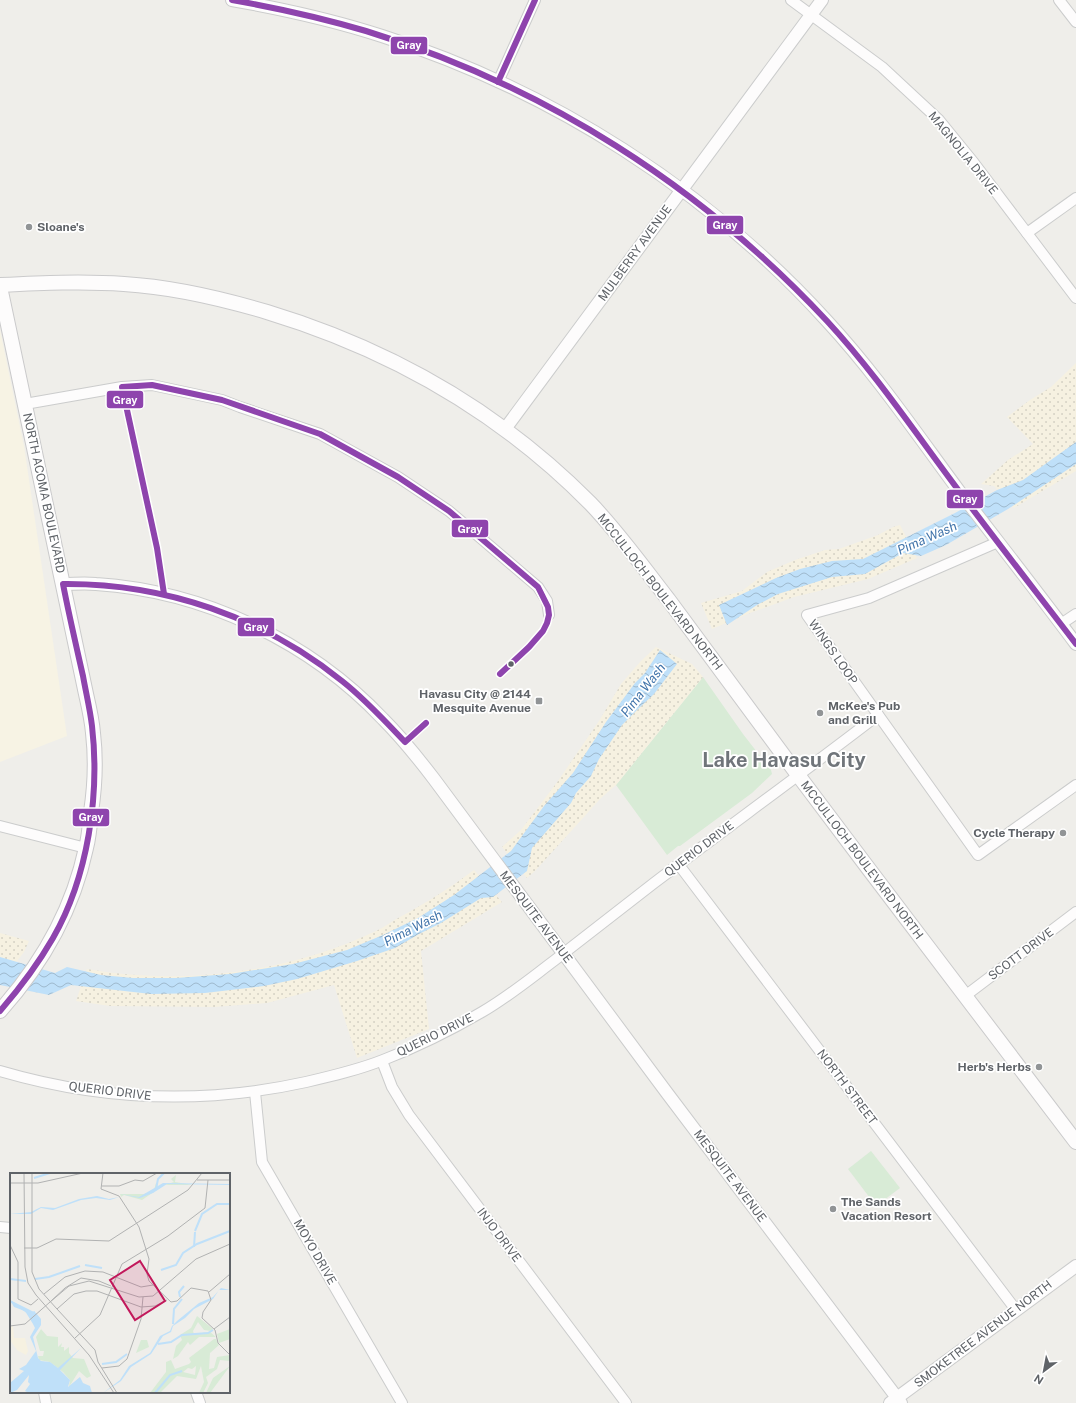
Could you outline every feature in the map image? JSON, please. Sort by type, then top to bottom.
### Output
[{"type":"main road","name":"MCCULLOCH BOULEVARD NORTH","points":[[0,286],[70,283],[127,284],[184,291],[230,301],[328,332],[381,355],[454,395],[505,429],[551,467],[591,504],[626,544],[705,648],[798,776],[1076,1142]]},
{"type":"main road","name":"NORTH ACOMA BOULEVARD","points":[[0,286],[86,694],[93,734],[95,772],[86,848],[76,886],[59,926],[40,960],[0,1011]]},
{"type":"street","points":[[232,0],[317,18],[383,36],[433,54],[530,97],[577,122],[623,150],[681,190],[750,246],[789,282],[827,321],[862,361],[895,403],[986,527],[1076,644]]},
{"type":"street","points":[[498,82],[534,0]]},
{"type":"street","name":"MAGNOLIA DRIVE","points":[[790,0],[882,68],[939,120],[974,163],[1076,298]]},
{"type":"street","name":"MULBERRY AVENUE","points":[[505,429],[822,0]]},
{"type":"street","points":[[1059,0],[1076,22]]},
{"type":"street","points":[[1027,233],[1076,198]]},
{"type":"street","points":[[25,404],[122,386],[152,385],[222,400],[320,434],[398,476],[449,511],[538,587],[547,601],[549,615]]},
{"type":"street","name":"WINGS LOOP","points":[[998,542],[869,598],[807,615],[978,856],[1076,785]]},
{"type":"street","name":"MESQUITE AVENUE","points":[[63,584],[95,584],[141,589],[208,607],[244,621],[272,635],[331,672],[366,702],[405,742],[434,779],[896,1401]]},
{"type":"street","points":[[1061,624],[1076,614]]},
{"type":"street","name":"QUERIO DRIVE","points":[[0,1071],[20,1077],[100,1093],[152,1097],[201,1097],[255,1092],[337,1075],[382,1061],[446,1032],[484,1011],[519,987],[878,716]]},
{"type":"street","points":[[0,826],[86,848]]},
{"type":"street","name":"NORTH STREET","points":[[679,865],[1016,1310]]},
{"type":"street","name":"SCOTT DRIVE","points":[[965,996],[1076,912]]},
{"type":"street","name":"INJO DRIVE","points":[[382,1061],[392,1087],[409,1116],[626,1403]]},
{"type":"street","name":"MOYO DRIVE","points":[[255,1092],[262,1162],[402,1403]]},
{"type":"street","points":[[0,1227],[10,1228]]},
{"type":"street","name":"SMOKETREE AVENUE NORTH","points":[[896,1401],[1076,1266]]},
{"type":"street","points":[[44,1393],[46,1403]]},
{"type":"street","points":[[196,1393],[200,1403]]},
{"type":"shaded area","points":[[0,330],[24,446],[67,736],[0,762]]},
{"type":"green space","points":[[703,677],[743,734],[771,770],[772,774],[752,793],[667,855],[616,785]]},
{"type":"green space","points":[[871,1151],[900,1188],[876,1206],[848,1169]]},
{"type":"sand","points":[[1076,363],[1076,471],[1014,508],[994,486],[981,484],[1008,460],[1033,444],[1007,417],[1051,387]]},
{"type":"sand","points":[[900,525],[917,558],[868,579],[794,597],[712,629],[701,603],[742,591],[767,572],[795,560],[825,550],[839,549],[878,535]]},
{"type":"sand","points":[[656,647],[692,664],[703,677],[616,785],[601,798],[527,878],[502,847],[521,830],[558,781],[599,721],[621,684],[641,661]]},
{"type":"sand","points":[[474,870],[502,902],[421,951],[429,1029],[357,1058],[334,985],[267,1003],[214,1007],[110,1006],[76,1001],[87,969],[124,974],[198,976],[271,966],[307,957],[342,945],[379,929],[438,895]]},
{"type":"sand","points":[[0,933],[29,941],[24,952],[0,983]]},
{"type":"water","name":"Pima Wash","points":[[1076,442],[1076,464],[1008,509],[946,545],[921,556],[903,553],[865,574],[832,577],[778,594],[757,605],[727,625],[719,605],[776,578],[800,569],[832,561],[863,559],[955,513],[997,490],[1023,480]]},
{"type":"water","name":"Pima Wash","points":[[660,650],[677,664],[654,694],[622,725],[599,759],[591,776],[576,793],[571,803],[532,848],[527,871],[493,897],[481,898],[441,923],[395,948],[297,979],[264,986],[205,993],[151,994],[71,985],[49,995],[0,985],[0,957],[55,973],[67,967],[101,975],[133,978],[176,978],[230,974],[293,964],[347,950],[418,918],[454,895],[511,851],[544,806],[573,773],[606,722],[635,683],[645,673]]},
{"type":"transit line","name":"Gray","points":[[232,0],[333,22],[366,31],[431,53],[495,80],[556,111],[616,146],[672,184],[727,226],[778,272],[845,341],[879,383],[973,510],[1076,644]]},
{"type":"transit line","name":"Gray","points":[[498,82],[535,0]]},
{"type":"transit line","name":"Gray","points":[[164,594],[157,548],[122,387],[152,385],[222,400],[320,434],[398,477],[449,511],[538,587],[548,607],[549,615],[543,631],[529,647],[500,674]]},
{"type":"transit line","name":"Gray","points":[[0,1011],[22,985],[53,938],[75,889],[89,835],[94,780],[92,726],[63,584],[101,585],[138,590],[175,597],[211,608],[246,622],[311,658],[359,695],[405,742],[426,723]]},
{"type":"place","name":"Sloane's","points":[[29,227]]},
{"type":"place","name":"Havasu City @ 2144 Mesquite Avenue","points":[[539,701]]},
{"type":"place","name":"McKee's Pub and Grill","points":[[820,713]]},
{"type":"place","name":"Cycle Therapy","points":[[1063,833]]},
{"type":"place","name":"Herb's Herbs","points":[[1039,1067]]},
{"type":"place","name":"The Sands Vacation Resort","points":[[833,1209]]},
{"type":"district","name":"Lake Havasu City","points":[[784,760]]}]
